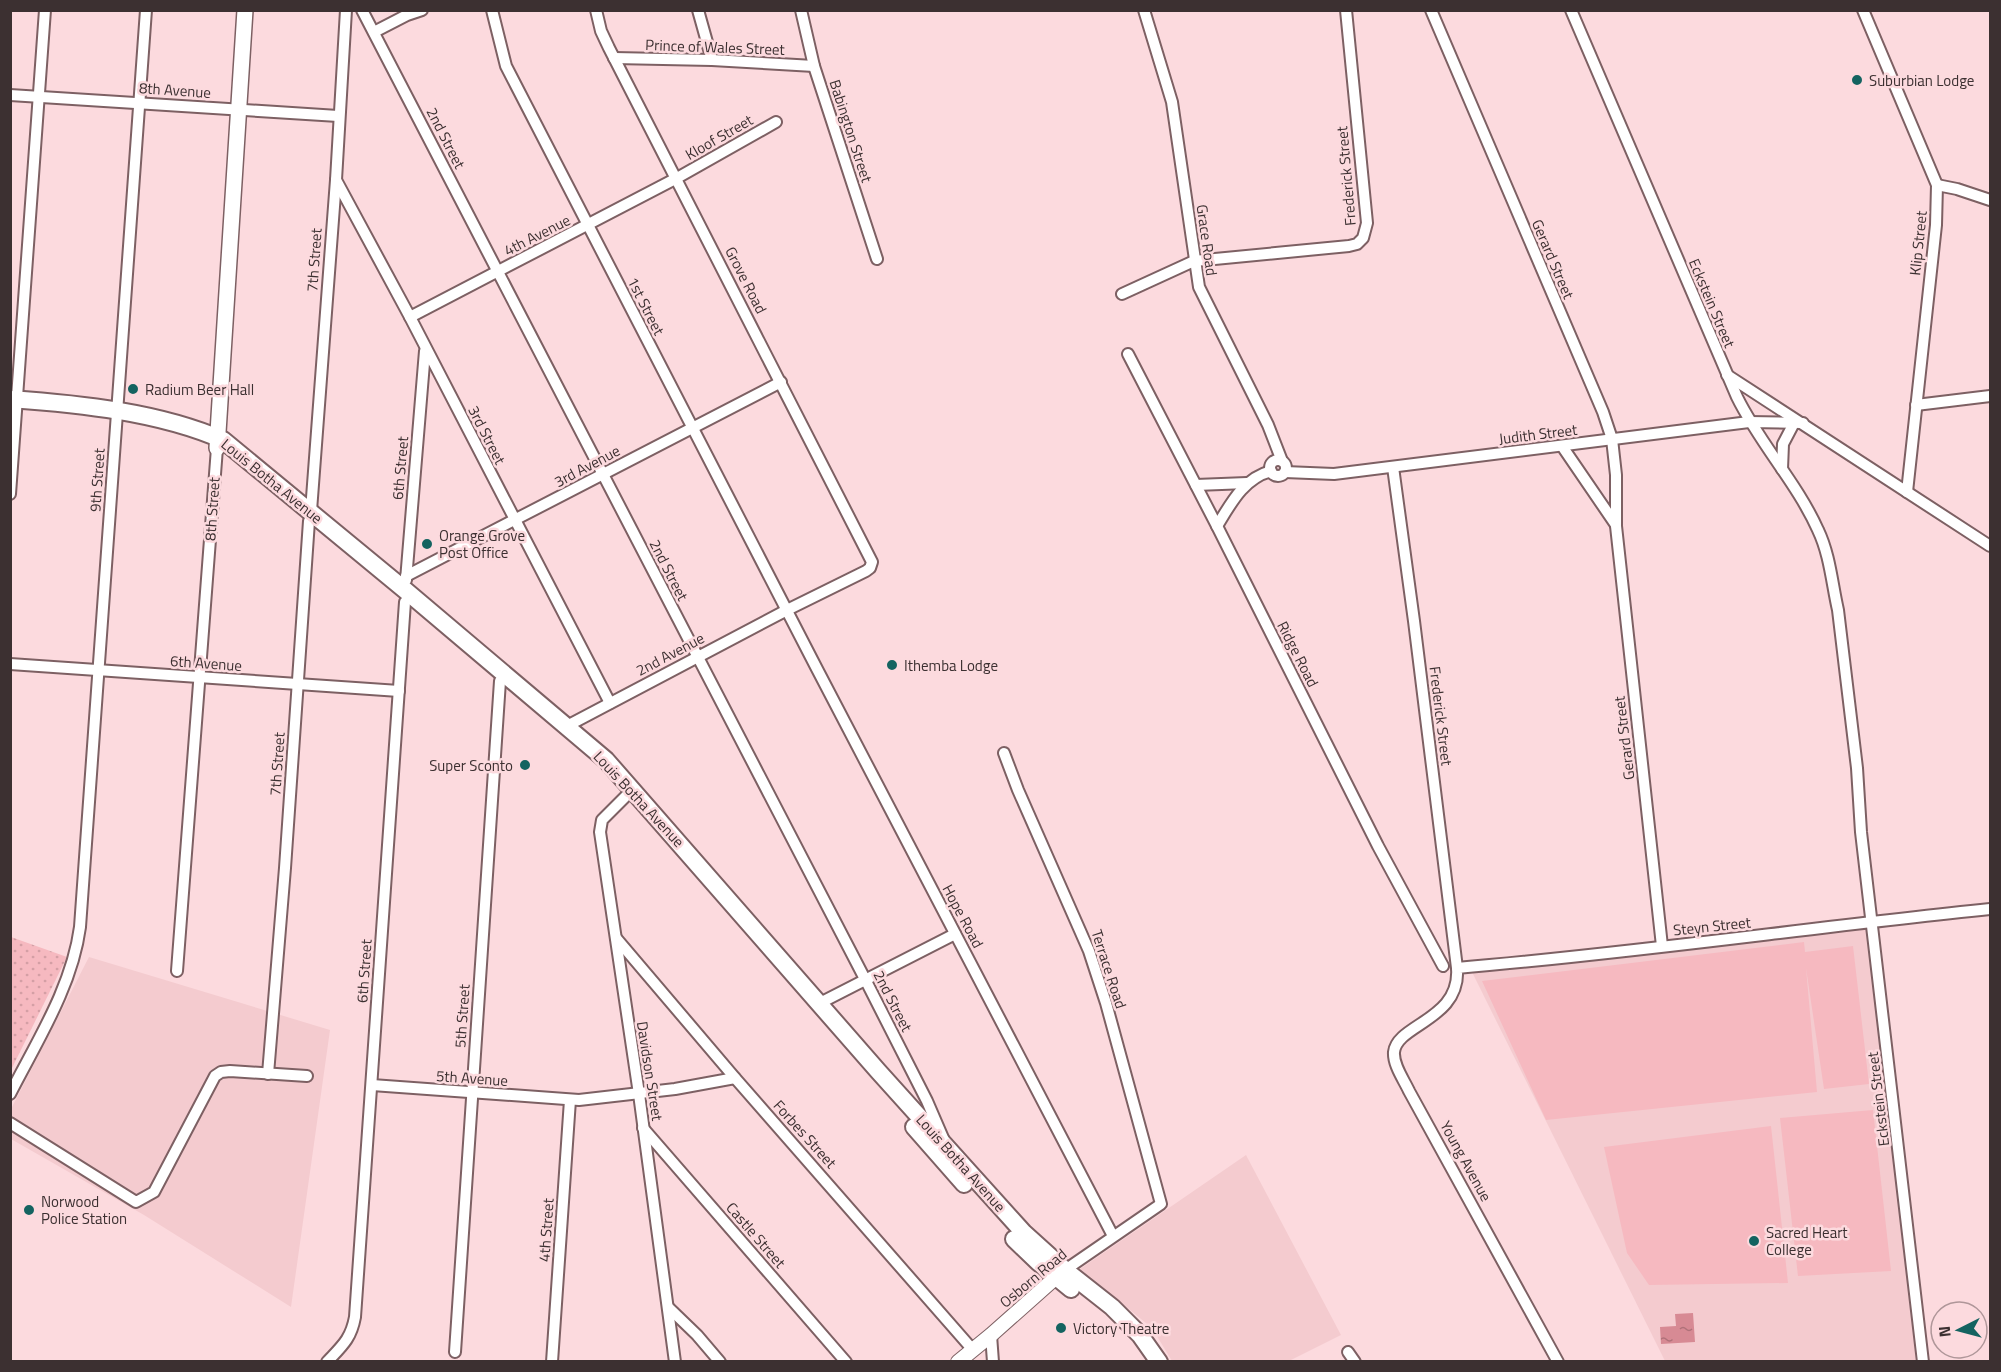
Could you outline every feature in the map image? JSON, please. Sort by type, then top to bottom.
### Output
[{"type":"main road","name":"8th Street","points":[[217,442],[245,10]]},
{"type":"main road","name":"Louis Botha Avenue","points":[[14,405],[117,416],[217,442],[405,589],[616,770],[885,1079],[946,1144],[969,1173],[1060,1274],[1105,1314],[1148,1362]]},
{"type":"main road","name":"Louis Botha Avenue","points":[[405,589],[500,681],[597,765],[627,795],[1019,1244],[1060,1274],[1112,1307],[1140,1335],[1159,1362]]},
{"type":"street","points":[[10,494],[14,405],[45,10]]},
{"type":"street","name":"9th Street","points":[[10,1094],[58,1000],[76,950],[80,927],[146,10]]},
{"type":"street","name":"7th Street","points":[[268,1074],[336,180],[346,10]]},
{"type":"street","name":"2nd Street","points":[[362,10],[866,981],[927,1101],[946,1144]]},
{"type":"street","points":[[374,32],[422,10]]},
{"type":"street","name":"1st Street","points":[[492,10],[506,66],[787,610]]},
{"type":"street","name":"Grove Road","points":[[596,10],[601,31],[614,58],[872,562]]},
{"type":"street","points":[[699,10],[712,60]]},
{"type":"street","name":"Babington Street","points":[[801,10],[814,66],[877,259]]},
{"type":"street","name":"Grace Road","points":[[1144,10],[1172,102],[1194,261],[1202,295],[1268,425],[1284,466]]},
{"type":"street","name":"Frederick Street","points":[[1194,261],[1349,246],[1361,241],[1365,235],[1367,223],[1346,10]]},
{"type":"street","name":"Gerard Street","points":[[1431,10],[1604,412],[1612,439],[1616,475],[1616,526],[1662,946]]},
{"type":"street","name":"Eckstein Street","points":[[1571,10],[1727,375],[1749,422],[1782,469],[1818,530],[1829,562],[1839,675],[1855,806],[1862,832],[1923,1362]]},
{"type":"street","name":"Klip Street","points":[[1863,10],[1937,184],[1936,225],[1907,492]]},
{"type":"street","name":"Prince of Wales Street","points":[[614,58],[712,60],[814,66]]},
{"type":"street","name":"8th Avenue","points":[[10,95],[338,116]]},
{"type":"street","name":"Kloof Street","points":[[677,178],[776,122]]},
{"type":"street","name":"4th Avenue","points":[[410,317],[677,178]]},
{"type":"street","name":"3rd Street","points":[[336,180],[410,317],[610,703]]},
{"type":"street","points":[[1937,184],[1990,200]]},
{"type":"street","points":[[1122,294],[1194,261]]},
{"type":"street","name":"6th Street","points":[[327,1362],[347,1341],[353,1329],[355,1317],[405,589],[425,349]]},
{"type":"street","name":"Ridge Road","points":[[1128,354],[1373,836],[1443,966]]},
{"type":"street","points":[[1727,375],[1990,546]]},
{"type":"street","name":"3rd Avenue","points":[[405,589],[514,520],[781,382]]},
{"type":"street","points":[[1916,405],[1990,396]]},
{"type":"street","name":"Judith Street","points":[[1247,483],[1261,473],[1271,471],[1276,476],[1283,475],[1284,466],[1329,475],[1749,422],[1799,423]]},
{"type":"street","points":[[1782,469],[1784,444],[1799,423]]},
{"type":"street","name":"8th Street","points":[[177,971],[217,442]]},
{"type":"street","name":"Gerard Street","points":[[1562,446],[1616,526]]},
{"type":"street","name":"Frederick Street","points":[[1393,467],[1457,968]]},
{"type":"street","points":[[1196,485],[1247,483]]},
{"type":"street","points":[[1217,526],[1247,483]]},
{"type":"street","name":"2nd Avenue","points":[[567,726],[698,656],[866,571],[872,562]]},
{"type":"street","name":"Hope Road","points":[[787,610],[1113,1236]]},
{"type":"street","name":"6th Avenue","points":[[10,664],[399,691]]},
{"type":"street","name":"5th Street","points":[[455,1352],[500,681]]},
{"type":"street","name":"Terrace Road","points":[[1004,753],[1089,951],[1106,1003],[1161,1204]]},
{"type":"street","name":"Davidson Street","points":[[627,795],[602,820],[600,827],[675,1362]]},
{"type":"street","name":"Steyn Street","points":[[1457,968],[1990,909]]},
{"type":"street","points":[[820,1003],[956,934]]},
{"type":"street","name":"Forbes Street","points":[[616,938],[973,1350]]},
{"type":"street","name":"Young Avenue","points":[[1457,968],[1458,979],[1452,997],[1442,1008],[1401,1039],[1394,1049],[1395,1059],[1409,1091],[1558,1362]]},
{"type":"street","points":[[10,1123],[136,1202],[154,1192],[214,1076],[230,1071],[307,1076]]},
{"type":"street","name":"5th Avenue","points":[[372,1085],[570,1100],[639,1094],[735,1078]]},
{"type":"street","name":"4th Street","points":[[552,1362],[570,1100]]},
{"type":"street","name":"Castle Street","points":[[643,1128],[846,1362]]},
{"type":"street","name":"Osborn Road","points":[[958,1362],[1060,1274],[1161,1204]]},
{"type":"street","points":[[669,1308],[697,1335],[720,1362]]},
{"type":"street","points":[[991,1335],[993,1362]]},
{"type":"street","points":[[1348,1352],[1355,1362]]},
{"type":"shaded area","name":"Sacred Heart College","points":[[1867,927],[1916,1361],[1665,1361],[1471,970]]},
{"type":"shaded area","points":[[10,937],[67,957],[11,1070]]},
{"type":"shaded area","points":[[1804,942],[1805,952],[1853,946],[1869,1084],[1824,1089],[1806,968],[1817,1092],[1546,1120],[1482,981]]},
{"type":"shaded area","points":[[89,957],[330,1030],[291,1307],[144,1215],[11,1139],[11,1109]]},
{"type":"shaded area","points":[[1873,1110],[1891,1271],[1798,1276],[1780,1118]]},
{"type":"shaded area","points":[[1771,1126],[1788,1283],[1649,1285],[1627,1253],[1604,1147]]},
{"type":"shaded area","points":[[1246,1155],[1341,1335],[1289,1361],[1172,1361],[1152,1328],[1080,1269]]},
{"type":"water","points":[[1693,1313],[1695,1342],[1661,1344],[1660,1327],[1676,1326],[1675,1314]]},
{"type":"place","name":"Suburbian Lodge","points":[[1857,80]]},
{"type":"place","name":"Radium Beer Hall","points":[[133,389]]},
{"type":"place","name":"Orange Grove Post Office","points":[[427,544]]},
{"type":"place","name":"Ithemba Lodge","points":[[892,665]]},
{"type":"place","name":"Super Sconto","points":[[525,765]]},
{"type":"place","name":"Norwood Police Station","points":[[29,1210]]},
{"type":"place","name":"Sacred Heart College","points":[[1754,1241]]},
{"type":"place","name":"Victory Theatre","points":[[1061,1328]]}]
